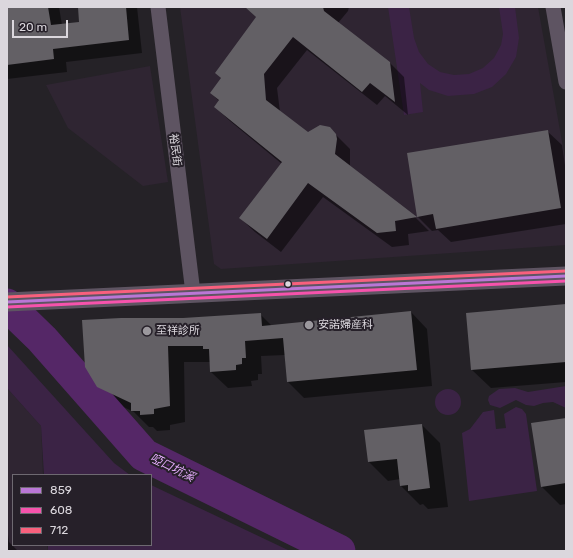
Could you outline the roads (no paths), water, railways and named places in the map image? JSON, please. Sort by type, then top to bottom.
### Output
[{"type":"street","name":"裕民街","points":[[158,7],[193,292]]},
{"type":"street","points":[[554,7],[566,82]]},
{"type":"street","points":[[7,302],[193,292],[566,276]]},
{"type":"waterway","name":"啞口坑溪","points":[[7,305],[42,339],[144,455],[339,551]]},
{"type":"place","name":"安諾婦産科","points":[[309,325]]},
{"type":"place","name":"至祥診所","points":[[147,331]]}]
